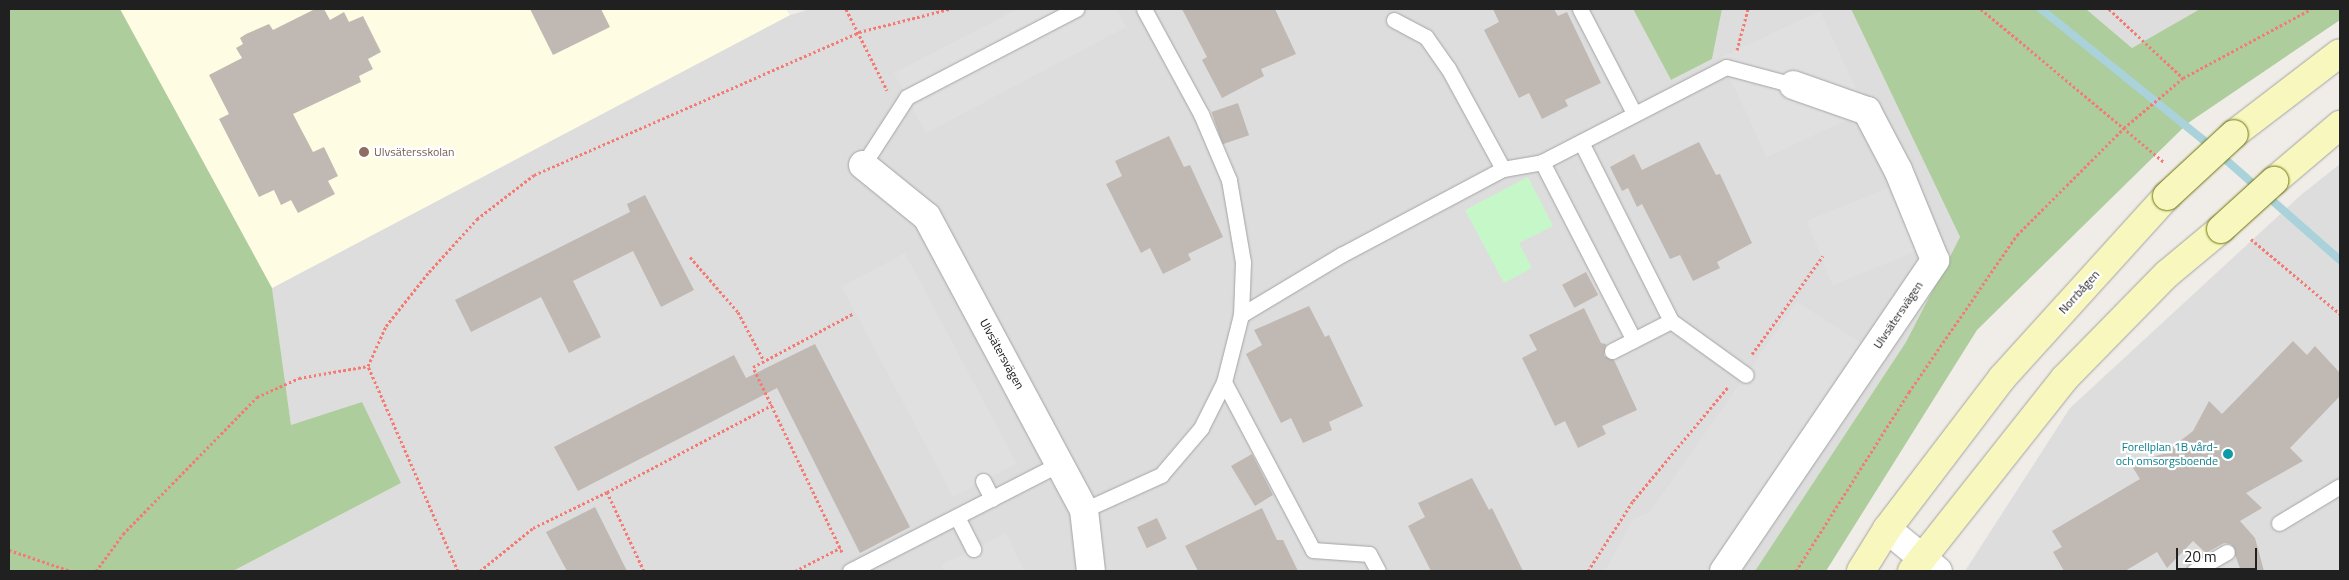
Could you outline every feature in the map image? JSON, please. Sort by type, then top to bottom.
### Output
[{"type":"street","name":"Norrbågen","points":[[1861,571],[1887,529],[2002,378],[2167,196],[2234,134],[2340,53]]},
{"type":"street","name":"Ulvsätersvägen","points":[[1724,571],[1935,260],[1898,170],[1867,111],[1793,84]]},
{"type":"street","points":[[1887,529],[1923,566],[2064,379],[2167,274],[2340,125]]},
{"type":"street","name":"Ulvsätersvägen","points":[[863,165],[927,217],[1061,463],[1084,510],[1091,571]]},
{"type":"lane","points":[[863,165],[907,97],[1076,9]]},
{"type":"lane","points":[[1084,510],[1161,475],[1201,428],[1224,382],[1241,315],[1243,262],[1229,180],[1200,114],[1144,9]]},
{"type":"lane","points":[[1580,9],[1634,113]]},
{"type":"lane","points":[[1394,20],[1426,37],[1448,68],[1503,169]]},
{"type":"lane","points":[[1241,315],[1341,255],[1503,169],[1542,162],[1726,67],[1793,84]]},
{"type":"lane","points":[[1580,142],[1671,320],[1743,373]]},
{"type":"lane","points":[[1542,162],[1634,340]]},
{"type":"lane","points":[[1612,351],[1671,320]]},
{"type":"lane","points":[[1224,382],[1314,550],[1369,554],[1378,571]]},
{"type":"lane","points":[[851,571],[1061,463]]},
{"type":"lane","points":[[983,481],[992,499]]},
{"type":"lane","points":[[2279,523],[2338,487]]},
{"type":"lane","points":[[956,517],[973,549]]},
{"type":"lane","points":[[2194,571],[2227,552]]},
{"type":"path","points":[[846,9],[898,112]]},
{"type":"path","points":[[458,571],[368,366],[386,326],[429,272],[477,219],[534,175],[859,32],[949,9]]},
{"type":"path","points":[[1736,53],[1741,23],[1748,9]]},
{"type":"path","points":[[1981,9],[2124,128]]},
{"type":"path","points":[[2108,9],[2183,78]]},
{"type":"path","points":[[1796,571],[1909,392],[2017,235],[2124,128],[2183,78],[2311,9]]},
{"type":"path","points":[[1588,571],[1633,501],[1661,471],[1743,373],[1823,256]]},
{"type":"path","points":[[690,258],[738,312],[764,361]]},
{"type":"path","points":[[851,571],[753,367],[854,313]]},
{"type":"path","points":[[96,571],[123,534],[257,397],[299,378],[368,366]]},
{"type":"path","points":[[480,571],[533,528],[607,492],[772,405]]},
{"type":"path","points":[[607,492],[644,571]]},
{"type":"path","points":[[797,571],[840,548]]},
{"type":"path","points":[[9,550],[71,571]]},
{"type":"shaded area","name":"Ulvsätersskolan","points":[[120,9],[786,9],[790,15],[272,288]]},
{"type":"shaded area","points":[[811,9],[1633,9],[1671,80],[1712,59],[1722,9],[1851,9],[1960,237],[1906,342],[1755,571],[233,571],[401,483],[291,425],[272,288],[790,15]]},
{"type":"shaded area","points":[[1018,9],[1117,9],[1126,27],[926,133],[894,73]]},
{"type":"shaded area","points":[[2086,9],[2200,9],[2132,48]]},
{"type":"shaded area","points":[[1820,11],[1866,111],[1767,157],[1720,57]]},
{"type":"shaded area","points":[[2340,164],[2340,571],[1965,571],[2070,408],[2302,194]]},
{"type":"shaded area","points":[[1903,182],[1929,246],[1832,285],[1807,221]]},
{"type":"shaded area","points":[[905,253],[1017,463],[953,497],[841,287]]},
{"type":"shaded area","points":[[1797,302],[1874,351],[1724,571],[1605,571],[1633,519],[1649,513]]},
{"type":"shaded area","points":[[1006,533],[1024,571],[944,571],[941,565]]},
{"type":"green space","points":[[9,9],[120,9],[272,288],[291,425],[362,402],[401,483],[233,571],[9,571]]},
{"type":"green space","points":[[1633,9],[1722,9],[1712,59],[1671,80]]},
{"type":"green space","points":[[1851,9],[2086,9],[2132,48],[2200,9],[2340,9],[2340,20],[2188,123],[1977,330],[1826,571],[1755,571],[1906,342],[1960,237]]},
{"type":"green space","points":[[1528,177],[1553,226],[1519,243],[1532,268],[1504,283],[1465,210]]},
{"type":"building","points":[[315,9],[324,9],[330,20],[344,12],[349,22],[363,16],[381,52],[368,59],[373,69],[359,76],[361,82],[293,114],[313,152],[324,147],[338,176],[328,181],[335,194],[298,213],[291,200],[281,205],[274,190],[259,197],[219,119],[229,114],[209,75],[242,58],[236,48],[243,44],[240,38],[246,34],[269,24],[273,30]]},
{"type":"building","points":[[530,9],[601,9],[610,27],[553,55]]},
{"type":"building","points":[[1182,9],[1275,9],[1296,54],[1261,69],[1264,76],[1222,98],[1202,60],[1207,57]]},
{"type":"building","points":[[1493,9],[1554,9],[1558,16],[1567,12],[1601,83],[1565,100],[1568,106],[1542,119],[1529,93],[1519,98],[1484,30],[1499,22]]},
{"type":"building","points":[[1238,103],[1249,135],[1223,144],[1212,112]]},
{"type":"building","points":[[1169,136],[1184,167],[1190,165],[1223,237],[1188,254],[1191,260],[1163,274],[1150,248],[1141,253],[1106,184],[1122,176],[1115,161]]},
{"type":"building","points":[[1699,142],[1716,175],[1720,174],[1752,243],[1717,262],[1720,268],[1693,281],[1680,255],[1670,259],[1642,204],[1637,207],[1628,188],[1622,191],[1610,167],[1634,154],[1642,170]]},
{"type":"building","points":[[645,195],[694,290],[661,307],[633,251],[573,281],[601,337],[569,353],[541,297],[471,332],[455,300],[630,212],[627,204]]},
{"type":"building","points":[[1586,272],[1598,295],[1574,308],[1562,285]]},
{"type":"building","points":[[1309,306],[1325,337],[1329,335],[1363,406],[1329,422],[1332,430],[1303,443],[1291,418],[1281,423],[1246,354],[1262,345],[1254,330]]},
{"type":"building","points":[[1584,308],[1601,343],[1606,344],[1604,356],[1614,360],[1637,410],[1602,426],[1606,434],[1578,448],[1565,421],[1555,426],[1522,358],[1537,350],[1529,335]]},
{"type":"building","name":"Forellplan 1B vård- och omsorgsboende","points":[[2293,341],[2307,355],[2315,346],[2340,373],[2340,396],[2290,448],[2303,461],[2246,493],[2262,508],[2240,521],[2255,538],[2264,571],[2241,571],[2231,544],[2224,543],[2206,553],[2193,541],[2167,568],[2157,552],[2125,571],[2064,571],[2053,552],[2062,547],[2052,531],[2140,479],[2130,463],[2163,454],[2193,431],[2209,401],[2222,414]]},
{"type":"building","points":[[815,344],[910,527],[860,553],[777,388],[578,491],[554,447],[734,355],[746,378]]},
{"type":"building","points":[[1252,454],[1273,495],[1255,506],[1231,466]]},
{"type":"building","points":[[1472,478],[1489,510],[1492,508],[1523,571],[1431,571],[1408,526],[1425,517],[1418,503]]},
{"type":"building","points":[[595,507],[627,571],[567,571],[546,532]]},
{"type":"building","points":[[1262,508],[1277,540],[1283,540],[1298,571],[1198,571],[1185,546]]},
{"type":"building","points":[[1157,518],[1167,539],[1147,548],[1137,527]]},
{"type":"waterway","points":[[2041,9],[2201,138],[2340,260]]},
{"type":"place","name":"Ulvsätersskolan","points":[[364,152]]},
{"type":"place","name":"Forellplan 1B vård- och omsorgsboende","points":[[2228,454]]}]
